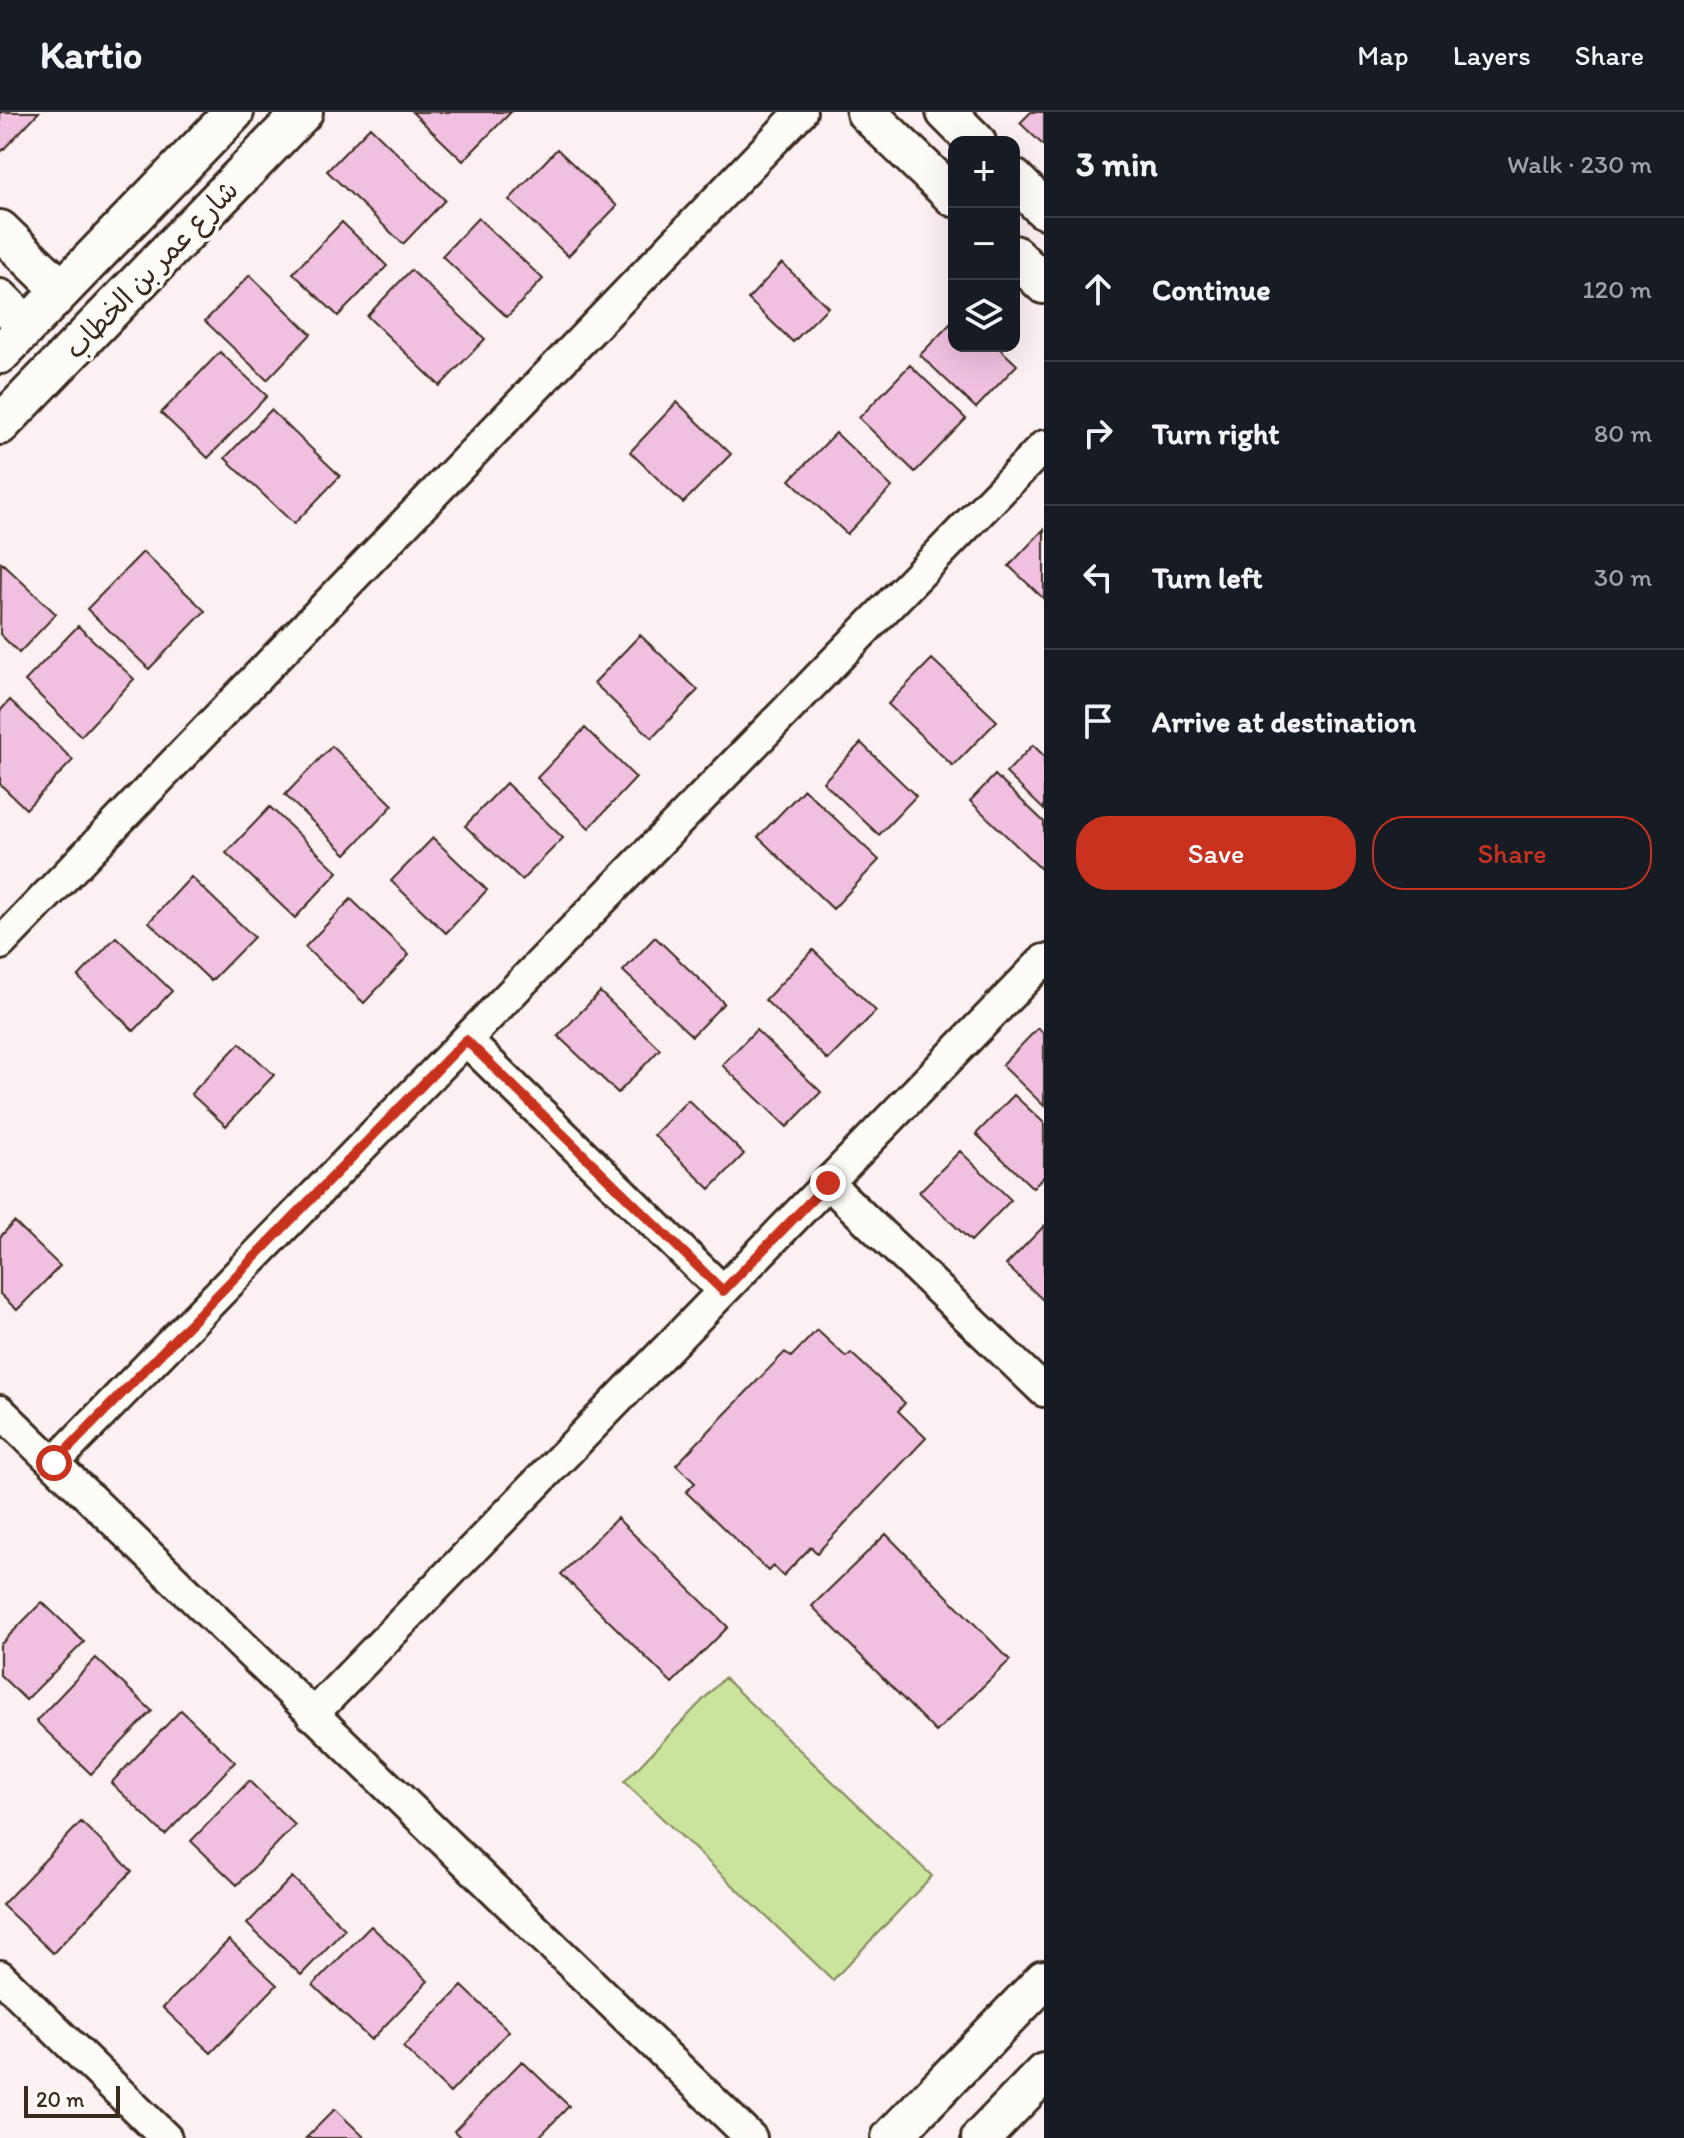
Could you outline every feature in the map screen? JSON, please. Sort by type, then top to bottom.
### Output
[{"type":"street","name":"شارع عمر بن الخطاب","points":[[0,354],[234,112]]},
{"type":"street","name":"شارع عمر بن الخطاب","points":[[0,425],[303,112]]},
{"type":"street","points":[[0,944],[801,112]]},
{"type":"street","points":[[866,112],[948,191]]},
{"type":"street","points":[[946,112],[970,136]]},
{"type":"street","points":[[1020,185],[1044,209]]},
{"type":"street","points":[[0,230],[62,290]]},
{"type":"street","points":[[1020,261],[1044,284]]},
{"type":"street","points":[[0,299],[27,326]]},
{"type":"street","points":[[54,1463],[1044,446]]},
{"type":"street","points":[[312,1715],[1044,960]]},
{"type":"street","points":[[466,1040],[723,1291]]},
{"type":"street","points":[[828,1183],[1044,1391]]},
{"type":"street","points":[[0,1411],[751,2138]]},
{"type":"street","points":[[0,1976],[166,2138]]},
{"type":"street","points":[[891,2138],[1044,1980]]},
{"type":"street","points":[[981,2138],[1044,2073]]},
{"type":"green space","points":[[724,1678],[932,1876],[833,1980],[624,1782]]},
{"type":"building","points":[[0,112],[39,112],[0,153]]},
{"type":"building","points":[[412,112],[511,112],[463,161]]},
{"type":"building","points":[[1031,112],[1044,112],[1044,146],[1020,123]]},
{"type":"building","points":[[370,127],[445,200],[403,244],[327,171]]},
{"type":"building","points":[[557,149],[617,206],[568,256],[509,200]]},
{"type":"building","points":[[478,218],[543,279],[507,317],[442,256]]},
{"type":"building","points":[[342,222],[387,266],[338,316],[293,273]]},
{"type":"building","points":[[782,263],[828,307],[793,342],[748,299]]},
{"type":"building","points":[[411,270],[485,339],[440,386],[367,316]]},
{"type":"building","points":[[250,275],[311,334],[267,380],[205,321]]},
{"type":"building","points":[[948,326],[948,352],[1003,352],[1017,365],[976,408],[920,355]]},
{"type":"building","points":[[220,352],[267,396],[208,458],[161,413]]},
{"type":"building","points":[[910,365],[966,419],[915,472],[859,418]]},
{"type":"building","points":[[677,402],[731,454],[683,503],[630,452]]},
{"type":"building","points":[[271,410],[340,476],[294,524],[225,458]]},
{"type":"building","points":[[836,433],[892,487],[847,534],[790,480]]},
{"type":"building","points":[[1044,529],[1044,599],[1009,566]]},
{"type":"building","points":[[143,552],[205,611],[149,669],[87,609]]},
{"type":"building","points":[[1,562],[56,614],[19,653],[0,634]]},
{"type":"building","points":[[78,626],[134,679],[81,736],[25,681]]},
{"type":"building","points":[[640,635],[698,690],[652,738],[594,683]]},
{"type":"building","points":[[932,659],[997,721],[953,766],[888,704]]},
{"type":"building","points":[[10,700],[73,760],[26,809],[0,784],[0,711]]},
{"type":"building","points":[[585,728],[636,778],[589,828],[537,778]]},
{"type":"building","points":[[861,743],[916,796],[879,835],[823,782]]},
{"type":"building","points":[[1033,745],[1044,756],[1044,810],[1006,773]]},
{"type":"building","points":[[332,746],[393,805],[346,854],[285,795]]},
{"type":"building","points":[[995,775],[1044,822],[1044,872],[970,801]]},
{"type":"building","points":[[506,783],[563,838],[522,880],[465,826]]},
{"type":"building","points":[[804,789],[879,860],[833,909],[758,837]]},
{"type":"building","points":[[270,807],[338,872],[295,918],[226,853]]},
{"type":"building","points":[[433,838],[487,890],[446,933],[391,881]]},
{"type":"building","points":[[191,877],[254,937],[211,981],[149,922]]},
{"type":"building","points":[[351,899],[409,955],[364,1003],[305,947]]},
{"type":"building","points":[[116,937],[172,991],[134,1031],[78,977]]},
{"type":"building","points":[[655,937],[724,1003],[692,1036],[623,971]]},
{"type":"building","points":[[813,950],[876,1011],[828,1060],[765,1000]]},
{"type":"building","points":[[600,992],[660,1049],[618,1093],[558,1036]]},
{"type":"building","points":[[1038,1028],[1044,1034],[1044,1106],[1002,1065]]},
{"type":"building","points":[[756,1030],[821,1092],[787,1127],[722,1065]]},
{"type":"building","points":[[240,1043],[274,1075],[226,1126],[191,1094]]},
{"type":"building","points":[[1014,1095],[1044,1123],[1044,1176],[1033,1188],[976,1134]]},
{"type":"building","points":[[688,1100],[744,1154],[710,1189],[654,1135]]},
{"type":"building","points":[[960,1151],[1011,1200],[971,1241],[919,1192]]},
{"type":"building","points":[[14,1222],[60,1266],[17,1310],[0,1294],[0,1237]]},
{"type":"building","points":[[1044,1226],[1044,1301],[1006,1265]]},
{"type":"building","points":[[817,1330],[846,1357],[851,1353],[905,1403],[898,1411],[926,1438],[817,1553],[811,1547],[783,1576],[773,1566],[768,1571],[686,1492],[695,1483],[676,1465],[785,1352],[791,1357]]},
{"type":"building","points":[[617,1518],[728,1627],[672,1683],[561,1574]]},
{"type":"building","points":[[886,1534],[1010,1660],[936,1732],[812,1606]]},
{"type":"building","points":[[42,1602],[84,1642],[26,1700],[0,1675],[0,1645]]},
{"type":"building","points":[[96,1658],[152,1711],[91,1774],[36,1721]]},
{"type":"building","points":[[181,1710],[235,1762],[165,1835],[111,1783]]},
{"type":"building","points":[[249,1781],[295,1825],[237,1885],[191,1841]]},
{"type":"building","points":[[81,1822],[132,1871],[53,1953],[2,1905]]},
{"type":"building","points":[[292,1877],[345,1929],[301,1975],[247,1924]]},
{"type":"building","points":[[371,1926],[428,1981],[371,2040],[313,1985]]},
{"type":"building","points":[[229,1940],[277,1985],[211,2053],[163,2008]]},
{"type":"building","points":[[462,1986],[509,2031],[450,2093],[403,2047]]},
{"type":"building","points":[[522,2061],[569,2106],[538,2138],[461,2138],[454,2131]]},
{"type":"building","points":[[335,2109],[365,2138],[306,2138]]},
{"type":"route","points":[[54,1463],[466,1040],[723,1291],[828,1183]]}]
